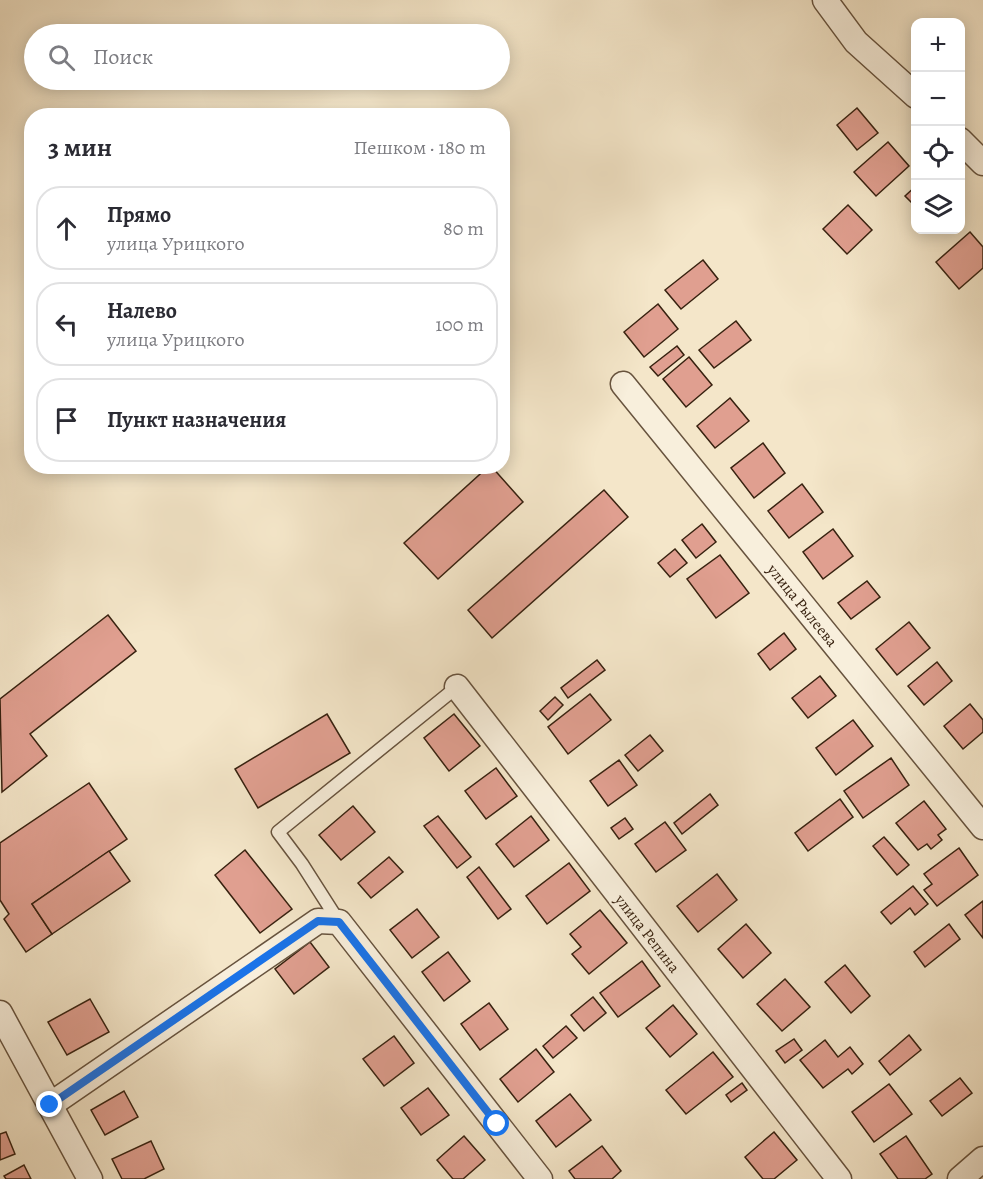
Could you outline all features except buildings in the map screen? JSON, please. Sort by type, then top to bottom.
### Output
[{"type":"street","points":[[825,0],[856,42],[911,92]]},
{"type":"street","points":[[965,145],[983,163]]},
{"type":"street","name":"улица Рылеева","points":[[623,384],[983,827]]},
{"type":"street","name":"улица Репина","points":[[457,687],[833,1177]]},
{"type":"street","points":[[50,1105],[318,921],[339,922],[540,1179]]},
{"type":"street","points":[[0,1013],[90,1179]]},
{"type":"street","points":[[960,1179],[983,1160]]},
{"type":"lane","points":[[339,922],[302,864],[278,832],[457,687]]},
{"type":"route","points":[[50,1105],[318,921],[339,922],[497,1124]]}]
